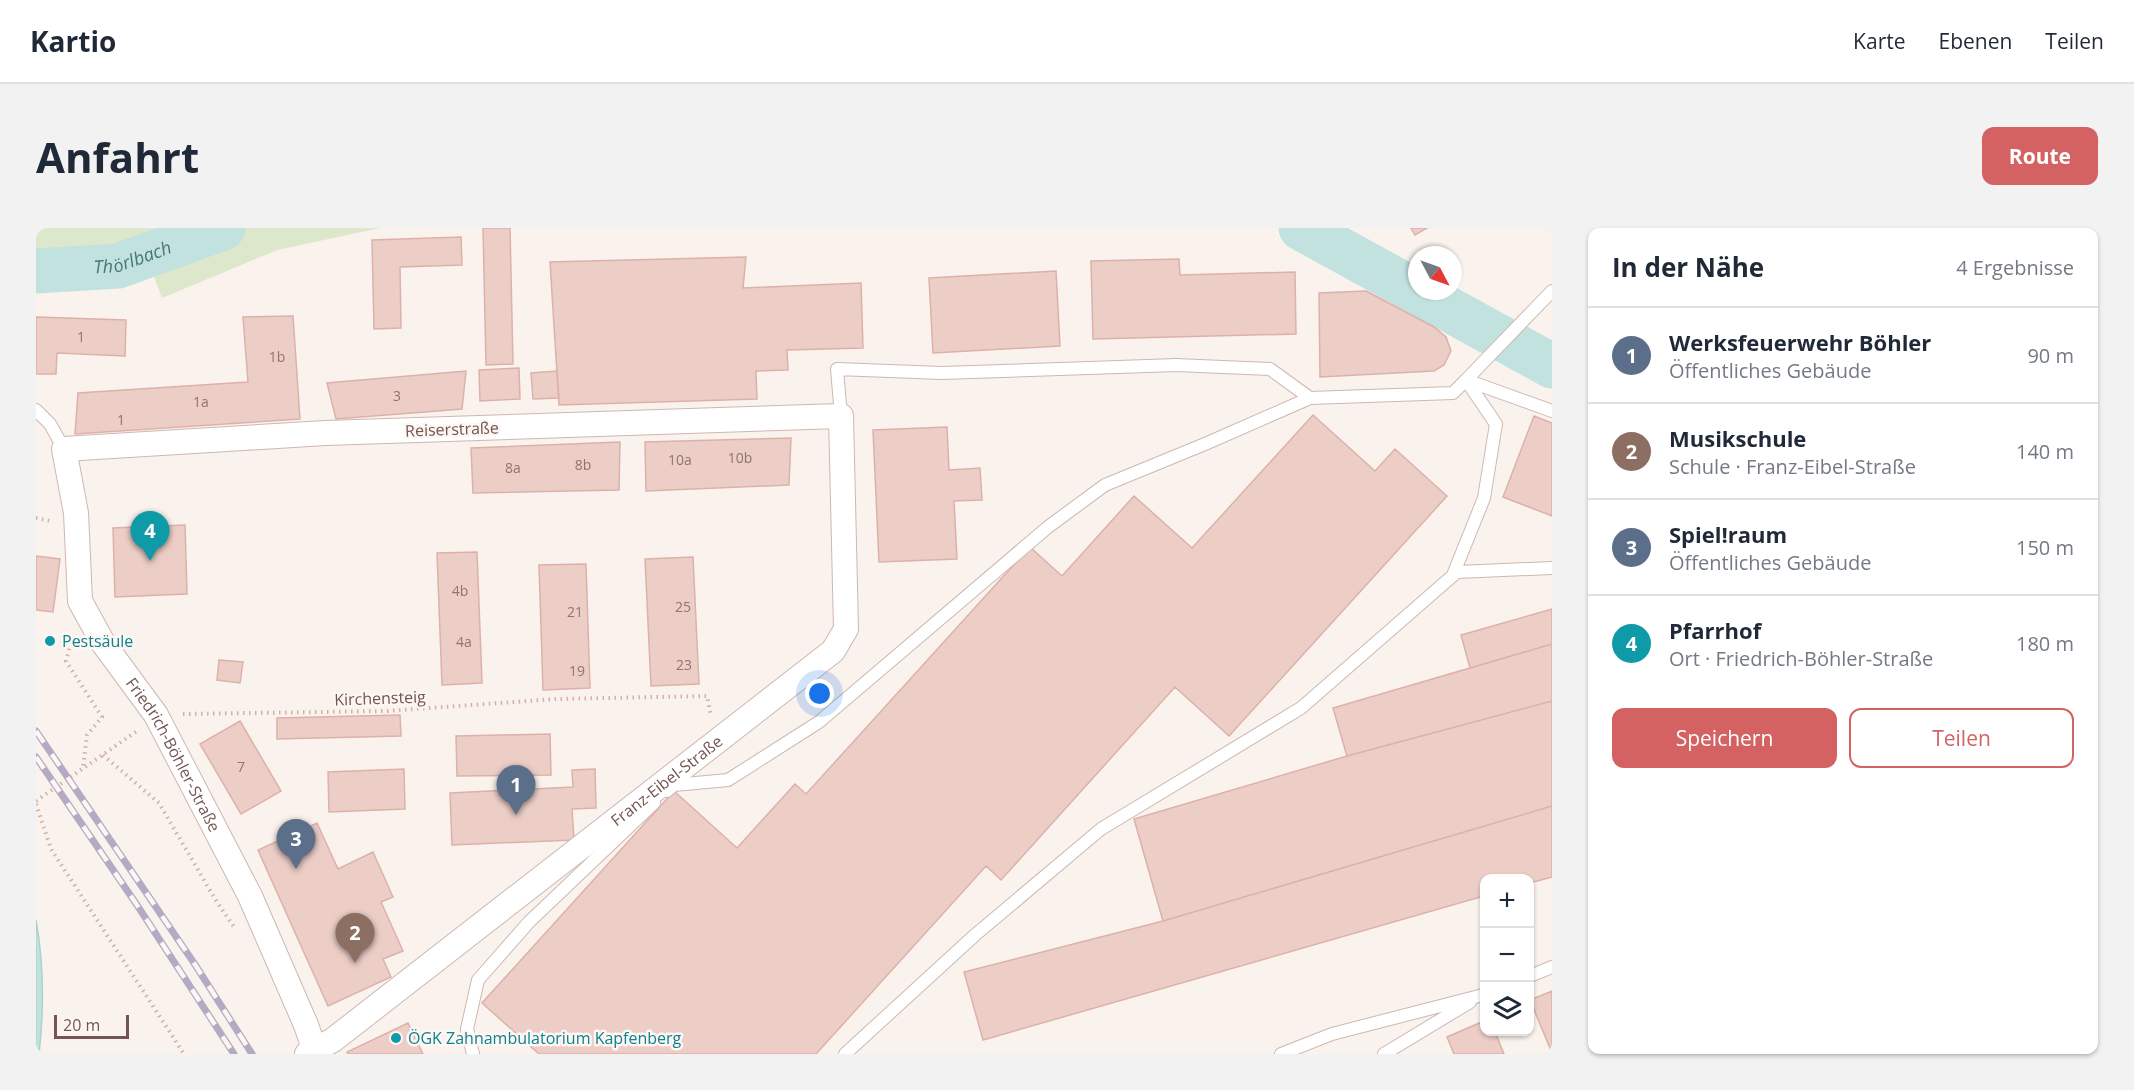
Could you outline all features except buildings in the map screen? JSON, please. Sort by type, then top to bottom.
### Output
[{"type":"street","name":"Reiserstraße","points":[[64,449],[325,434],[841,416]]},
{"type":"street","name":"Franz-Eibel-Straße","points":[[312,1053],[333,1040],[833,651],[846,629],[841,416]]},
{"type":"street","name":"Friedrich-Böhler-Straße","points":[[64,449],[76,513],[80,601],[103,643],[156,715],[250,896],[306,1025],[312,1053]]},
{"type":"lane","points":[[473,1054],[467,1029],[478,980],[529,922],[674,785],[728,780],[819,722],[1048,527],[1105,484],[1310,398],[1454,393],[1552,291]]},
{"type":"lane","points":[[841,416],[837,369],[942,373],[1176,365],[1270,369],[1310,398]]},
{"type":"lane","points":[[1466,380],[1552,411]]},
{"type":"lane","points":[[1453,575],[1484,498],[1496,424],[1466,380]]},
{"type":"lane","points":[[36,410],[50,424],[64,449]]},
{"type":"lane","points":[[845,1054],[975,935],[1101,829],[1301,708],[1457,572],[1552,568]]},
{"type":"lane","points":[[1534,974],[1552,967]]},
{"type":"lane","points":[[1281,1054],[1332,1034],[1480,995]]},
{"type":"lane","points":[[1384,1054],[1480,996]]},
{"type":"path","name":"Kirchensteig","points":[[156,715],[387,711],[556,699],[707,696],[717,740]]},
{"type":"path","points":[[156,715],[36,803],[51,849],[184,1054]]},
{"type":"path","points":[[103,755],[159,803],[215,898],[240,934]]},
{"type":"green space","points":[[36,228],[380,228],[277,250],[162,298],[140,238],[92,252],[36,254]]},
{"type":"water","points":[[36,920],[41,953],[42,987],[39,1054],[36,1054]]},
{"type":"waterway","name":"Thörlbach","points":[[36,271],[118,266],[223,228]]},
{"type":"waterway","name":"Thörlbach","points":[[1301,228],[1552,366]]},
{"type":"railway","points":[[36,731],[194,963],[252,1054]]},
{"type":"railway","points":[[36,757],[137,905],[234,1054]]},
{"type":"place","name":"Pfarrhof","points":[[150,561]]},
{"type":"place","name":"Pestsäule","points":[[50,641]]},
{"type":"place","name":"Werksfeuerwehr Böhler","points":[[516,815]]},
{"type":"place","name":"Spiel!raum","points":[[296,869]]},
{"type":"place","name":"Musikschule","points":[[355,963]]},
{"type":"place","name":"ÖGK Zahnambulatorium Kapfenberg","points":[[396,1038]]}]
